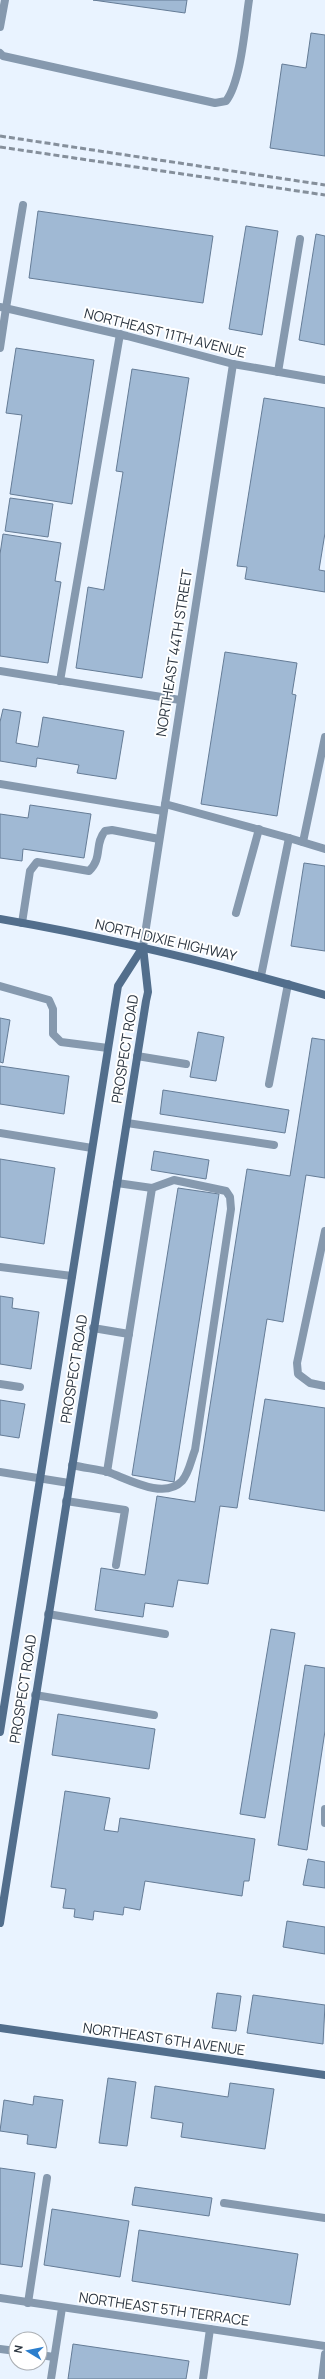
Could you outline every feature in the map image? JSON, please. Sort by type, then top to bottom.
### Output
[{"type":"main road","name":"NORTH DIXIE HIGHWAY","points":[[0,919],[143,947],[262,976],[325,995]]},
{"type":"main road","name":"PROSPECT ROAD","points":[[0,1732],[118,986],[143,947]]},
{"type":"main road","name":"PROSPECT ROAD","points":[[0,1923],[93,1328],[148,992],[143,947]]},
{"type":"main road","name":"NORTHEAST 6TH AVENUE","points":[[0,2028],[325,2075]]},
{"type":"street","points":[[0,27],[5,0]]},
{"type":"street","points":[[0,53],[3,56],[216,103],[226,101],[232,94],[249,0]]},
{"type":"street","points":[[0,348],[3,308],[24,205]]},
{"type":"street","points":[[278,372],[300,239]]},
{"type":"street","name":"NORTHEAST 11TH AVENUE","points":[[3,308],[120,334],[233,364],[325,380]]},
{"type":"street","points":[[60,681],[120,334]]},
{"type":"street","name":"NORTHEAST 44TH STREET","points":[[143,947],[233,364]]},
{"type":"street","points":[[0,672],[180,700]]},
{"type":"street","points":[[303,842],[325,737]]},
{"type":"street","points":[[0,784],[164,807],[259,829],[325,849]]},
{"type":"street","points":[[236,913],[259,829]]},
{"type":"street","points":[[22,923],[30,871],[37,862],[89,871],[96,865],[101,836],[105,831],[112,830],[159,839]]},
{"type":"street","points":[[262,976],[289,838]]},
{"type":"street","points":[[269,1084],[288,984]]},
{"type":"street","points":[[0,986],[49,1000],[53,1009],[53,1034],[61,1042],[108,1048]]},
{"type":"street","points":[[138,1056],[186,1064]]},
{"type":"street","points":[[126,1123],[274,1145]]},
{"type":"street","points":[[0,1133],[92,1148]]},
{"type":"street","points":[[72,1465],[107,1472],[152,1487],[163,1489],[172,1487],[181,1482],[186,1474],[195,1450],[231,1209],[230,1197],[226,1191],[215,1187],[174,1180],[152,1188],[117,1183]]},
{"type":"street","points":[[107,1472],[152,1188]]},
{"type":"street","points":[[325,1231],[297,1363],[298,1374],[310,1383],[325,1386]]},
{"type":"street","points":[[0,1267],[72,1276]]},
{"type":"street","points":[[93,1328],[129,1334]]},
{"type":"street","points":[[0,1384],[20,1387]]},
{"type":"street","points":[[0,1472],[69,1483]]},
{"type":"street","points":[[66,1501],[125,1510],[116,1565]]},
{"type":"street","points":[[48,1614],[165,1634]]},
{"type":"street","points":[[35,1695],[154,1715]]},
{"type":"street","points":[[325,1809],[325,1823]]},
{"type":"street","points":[[28,2303],[48,2178]]},
{"type":"street","points":[[224,2203],[325,2218]]},
{"type":"street","name":"NORTHEAST 5TH TERRACE","points":[[0,2298],[325,2346]]},
{"type":"street","points":[[51,2379],[62,2308]]},
{"type":"street","points":[[203,2379],[210,2329]]},
{"type":"street","points":[[322,2379],[325,2354]]},
{"type":"street","points":[[48,2356],[54,2357]]},
{"type":"building","points":[[93,0],[187,0],[185,13]]},
{"type":"building","points":[[311,33],[325,35],[325,156],[270,148],[282,64],[306,68]]},
{"type":"building","points":[[38,211],[213,236],[203,303],[29,278]]},
{"type":"building","points":[[246,226],[278,231],[262,335],[229,329]]},
{"type":"building","points":[[316,234],[325,236],[325,345],[299,340]]},
{"type":"building","points":[[16,348],[94,360],[72,504],[10,494],[22,415],[6,413]]},
{"type":"building","points":[[132,369],[189,378],[142,678],[76,668],[88,587],[104,590],[123,472],[116,471]]},
{"type":"building","points":[[264,398],[325,408],[325,533],[319,570],[325,571],[325,592],[245,579],[247,567],[237,566]]},
{"type":"building","points":[[10,498],[53,504],[48,537],[5,531]]},
{"type":"building","points":[[3,534],[61,543],[55,581],[61,582],[48,663],[0,656],[0,554]]},
{"type":"building","points":[[225,652],[297,663],[292,694],[296,695],[277,816],[201,804]]},
{"type":"building","points":[[3,709],[21,712],[16,743],[38,747],[43,717],[124,731],[116,779],[77,773],[79,765],[37,758],[36,767],[0,761],[0,722]]},
{"type":"building","points":[[30,805],[91,814],[84,858],[23,849],[22,861],[0,858],[0,814],[28,818]]},
{"type":"building","points":[[304,863],[325,866],[325,951],[291,946]]},
{"type":"building","points":[[0,1018],[10,1020],[3,1063],[0,1062]]},
{"type":"building","points":[[198,1032],[224,1037],[216,1081],[190,1077]]},
{"type":"building","points":[[312,1038],[325,1040],[325,1178],[306,1175],[283,1322],[267,1319],[237,1508],[220,1506],[208,1584],[178,1580],[173,1607],[145,1603],[143,1617],[95,1610],[101,1568],[145,1575],[157,1496],[195,1502],[247,1169],[290,1176]]},
{"type":"building","points":[[0,1066],[69,1076],[64,1114],[0,1104]]},
{"type":"building","points":[[163,1090],[289,1110],[285,1133],[160,1114]]},
{"type":"building","points":[[154,1151],[209,1160],[206,1179],[151,1170]]},
{"type":"building","points":[[0,1159],[55,1168],[44,1244],[0,1237]]},
{"type":"building","points":[[178,1188],[219,1194],[174,1482],[132,1475]]},
{"type":"building","points":[[0,1296],[13,1298],[12,1308],[39,1312],[31,1369],[0,1364]]},
{"type":"building","points":[[265,1399],[325,1408],[325,1511],[249,1499]]},
{"type":"building","points":[[0,1400],[25,1404],[19,1438],[0,1435]]},
{"type":"building","points":[[271,1629],[295,1633],[265,1818],[240,1814]]},
{"type":"building","points":[[305,1665],[325,1668],[325,1731],[307,1850],[278,1845]]},
{"type":"building","points":[[58,1714],[155,1729],[149,1769],[52,1755]]},
{"type":"building","points":[[65,1791],[110,1798],[104,1830],[118,1832],[120,1818],[255,1839],[249,1881],[244,1881],[242,1896],[145,1881],[140,1910],[124,1907],[123,1915],[94,1911],[93,1920],[74,1917],[75,1909],[63,1908],[66,1889],[51,1887]]},
{"type":"building","points":[[308,1859],[325,1862],[325,1888],[303,1885]]},
{"type":"building","points":[[287,1921],[325,1927],[325,1954],[283,1947]]},
{"type":"building","points":[[217,1993],[241,1996],[236,2031],[212,2028]]},
{"type":"building","points":[[253,1995],[325,2005],[323,2044],[247,2033]]},
{"type":"building","points":[[108,2078],[136,2082],[127,2146],[99,2143]]},
{"type":"building","points":[[230,2083],[274,2089],[265,2149],[181,2137],[183,2123],[151,2118],[155,2086],[228,2097]]},
{"type":"building","points":[[34,2096],[63,2100],[56,2148],[27,2144],[28,2135],[0,2131],[4,2100],[33,2105]]},
{"type":"building","points":[[0,2168],[35,2173],[22,2267],[0,2264]]},
{"type":"building","points":[[135,2187],[212,2198],[209,2216],[132,2205]]},
{"type":"building","points":[[52,2209],[129,2221],[120,2277],[44,2265]]},
{"type":"building","points":[[139,2230],[298,2254],[290,2305],[132,2281]]},
{"type":"building","points":[[73,2344],[189,2361],[186,2379],[68,2379]]},
{"type":"railway","points":[[0,136],[325,185]]},
{"type":"railway","points":[[0,147],[325,195]]}]
